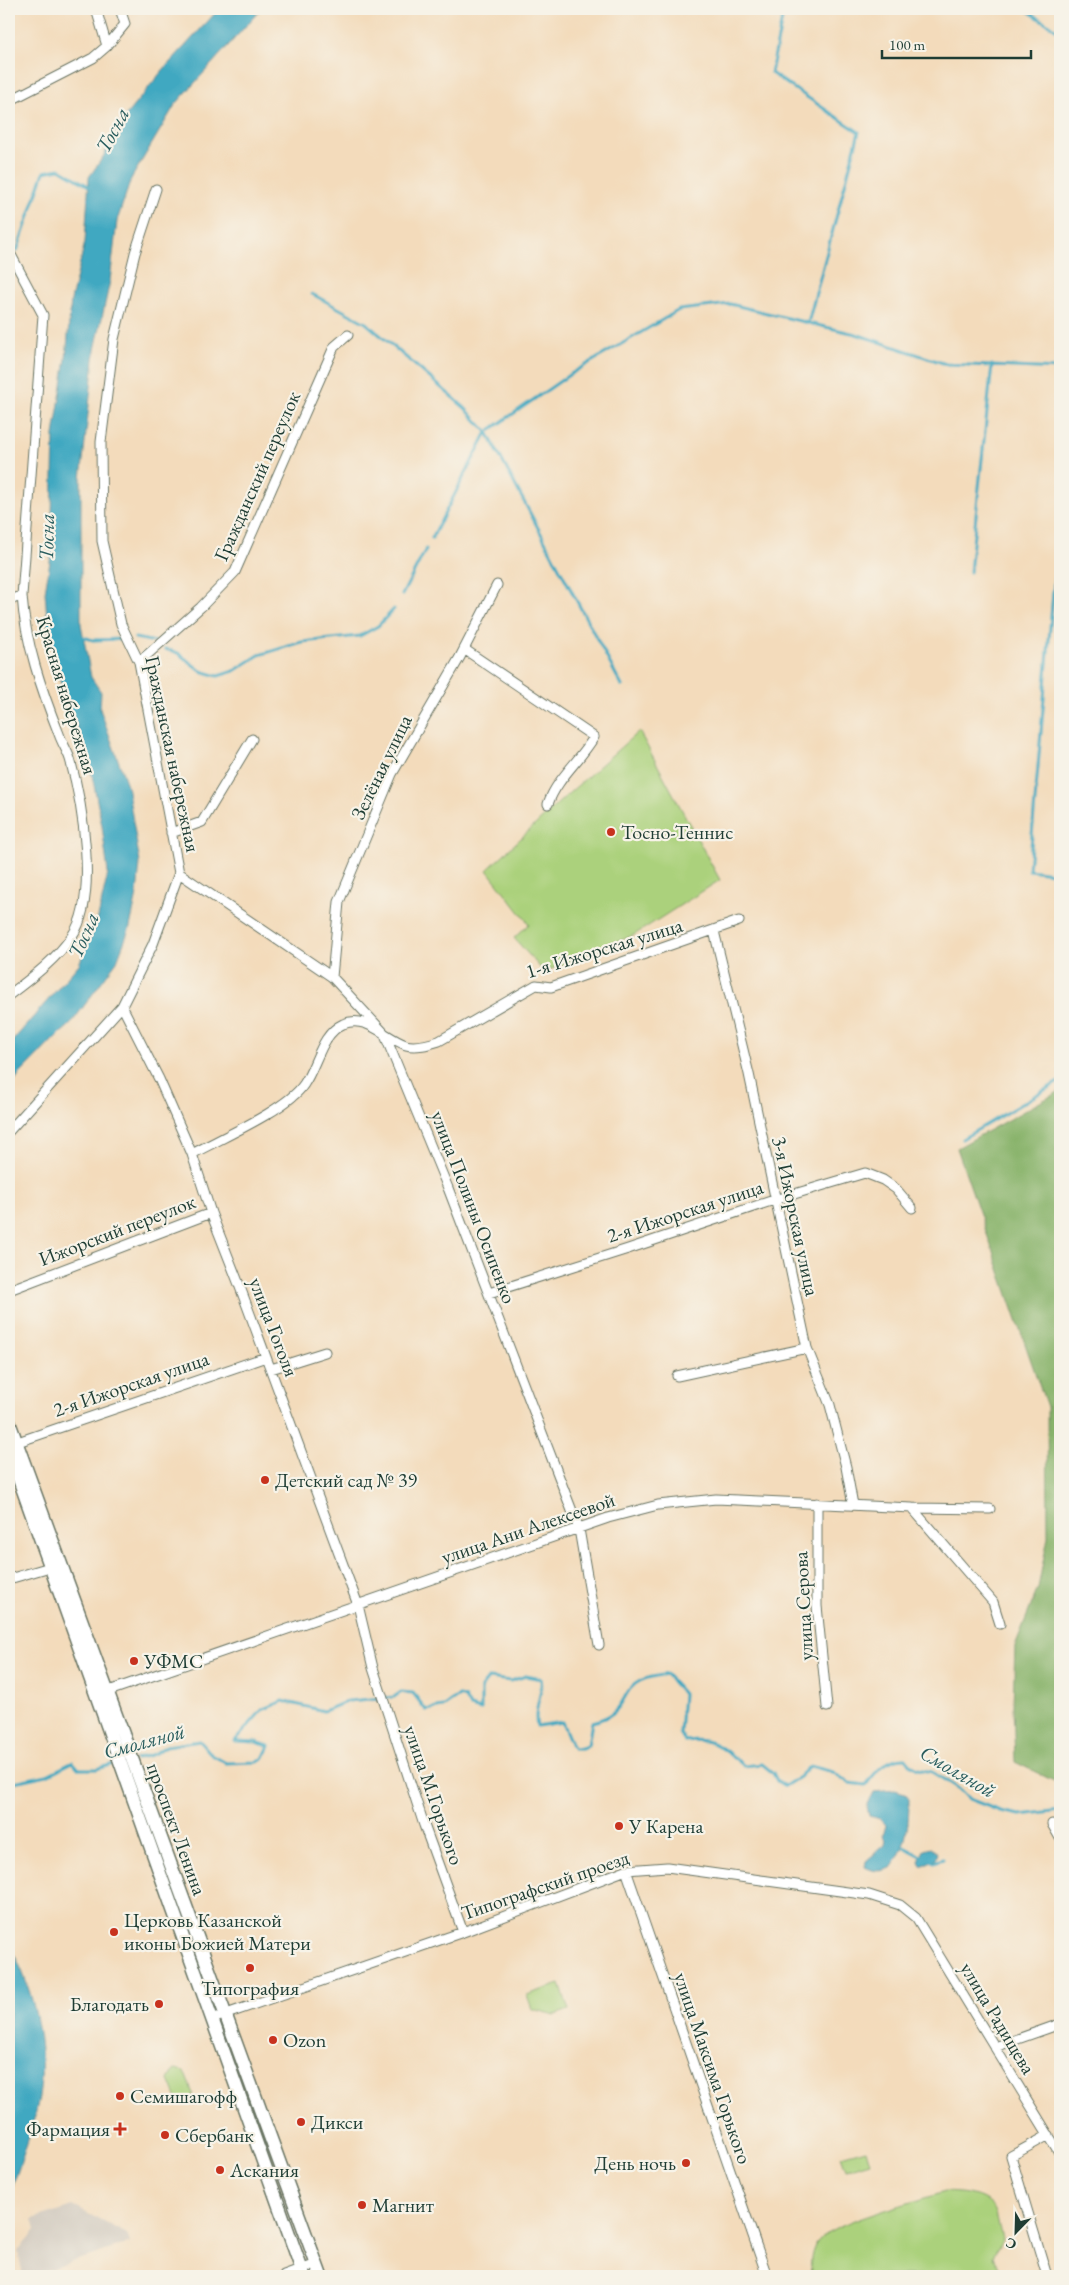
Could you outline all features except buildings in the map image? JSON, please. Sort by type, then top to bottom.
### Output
[{"type":"main road","name":"проспект Ленина","points":[[9,1422],[11,1446],[50,1567],[102,1693]]},
{"type":"main road","name":"проспект Ленина","points":[[11,1446],[102,1693],[212,2019],[303,2273]]},
{"type":"main road","name":"проспект Ленина","points":[[137,1796],[225,2014],[319,2270]]},
{"type":"street","points":[[96,9],[107,46]]},
{"type":"street","points":[[9,101],[93,58],[107,46],[125,24],[120,9]]},
{"type":"street","name":"Гражданская набережная","points":[[9,1131],[122,1006],[153,944],[180,873],[139,662],[121,624],[102,541],[100,442],[114,339],[135,253],[156,189]]},
{"type":"street","name":"Красная набережная","points":[[9,251],[43,315],[22,596],[23,614],[37,670],[59,735],[69,756],[80,801],[86,880],[83,914],[72,936],[35,976],[9,995]]},
{"type":"street","name":"Гражданский переулок","points":[[139,662],[202,607],[235,572],[334,346],[348,335]]},
{"type":"street","name":"Зелёная улица","points":[[332,977],[339,902],[392,774],[464,650],[497,585]]},
{"type":"street","points":[[9,600],[22,596]]},
{"type":"street","points":[[464,650],[594,737],[584,754],[552,790],[548,804]]},
{"type":"street","points":[[171,833],[202,822],[252,739]]},
{"type":"street","name":"улица Полины Осипенко","points":[[180,873],[332,977],[384,1033],[489,1293],[579,1529],[599,1645]]},
{"type":"street","name":"1-я Ижорская улица","points":[[192,1154],[289,1101],[304,1084],[330,1034],[343,1024],[356,1022],[368,1024],[407,1045],[433,1043],[536,984],[552,987],[739,921]]},
{"type":"street","name":"3-я Ижорская улица","points":[[714,931],[749,1074],[774,1200],[807,1348],[832,1412],[846,1466],[853,1505]]},
{"type":"street","name":"улица Гоголя","points":[[122,1006],[159,1079],[192,1154],[211,1213],[358,1605],[373,1668]]},
{"type":"street","name":"2-я Ижорская улица","points":[[489,1293],[774,1200],[864,1173],[883,1180],[896,1189],[912,1208]]},
{"type":"street","name":"Ижорский переулок","points":[[9,1290],[211,1213]]},
{"type":"street","points":[[677,1376],[807,1348]]},
{"type":"street","points":[[271,1369],[325,1352]]},
{"type":"street","name":"2-я Ижорская улица","points":[[11,1446],[266,1357]]},
{"type":"street","name":"улица Ани Алексеевой","points":[[102,1693],[627,1513],[682,1502],[716,1499],[912,1508],[990,1509]]},
{"type":"street","name":"улица Серова","points":[[817,1503],[817,1606],[827,1707]]},
{"type":"street","points":[[912,1508],[993,1602],[1000,1624]]},
{"type":"street","points":[[9,1580],[50,1567]]},
{"type":"street","name":"улица М.Горького","points":[[373,1668],[424,1825],[463,1932]]},
{"type":"street","points":[[1052,1824],[1060,1838]]},
{"type":"street","name":"Типографский проезд","points":[[212,2019],[463,1932],[626,1870],[667,1867],[731,1874],[870,1895],[900,1905]]},
{"type":"street","name":"улица Максима Горького","points":[[626,1870],[767,2276]]},
{"type":"street","name":"улица Радищева","points":[[900,1905],[909,1910],[924,1929],[1060,2154]]},
{"type":"street","points":[[995,2047],[1060,2024]]},
{"type":"street","points":[[1047,2276],[1011,2156],[1049,2135]]},
{"type":"street","points":[[284,2276],[319,2270]]},
{"type":"shaded area","points":[[73,2206],[127,2234],[130,2243],[29,2276],[23,2276],[18,2251],[36,2230],[33,2219]]},
{"type":"green space","name":"Тосно-Теннис","points":[[639,731],[720,880],[634,935],[544,972],[514,938],[529,924],[487,870]]},
{"type":"green space","points":[[1060,1091],[1060,1784],[1015,1762],[1013,1706],[1015,1646],[1038,1588],[1048,1537],[1047,1407],[957,1148]]},
{"type":"green space","points":[[560,1984],[569,2010],[555,2015],[532,2009],[527,1995]]},
{"type":"green space","points":[[175,2069],[184,2071],[193,2094],[186,2102],[177,2099],[169,2080]]},
{"type":"green space","points":[[866,2149],[870,2163],[846,2170],[841,2156]]},
{"type":"green space","points":[[944,2192],[974,2195],[987,2201],[992,2206],[996,2213],[1002,2240],[993,2256],[998,2268],[974,2276],[811,2276],[812,2253],[819,2240],[828,2233],[859,2219]]},
{"type":"water","points":[[219,9],[261,9],[175,105],[131,179],[117,221],[110,281],[95,350],[81,479],[81,624],[91,677],[101,692],[100,709],[127,785],[140,863],[137,894],[130,927],[117,961],[70,1025],[20,1074],[9,1090],[9,1045],[79,964],[96,926],[108,873],[102,826],[92,775],[83,742],[62,688],[48,631],[45,592],[51,555],[54,435],[66,359],[71,300],[85,242],[89,177],[103,157],[122,120],[162,71]]},
{"type":"water","points":[[895,1790],[905,1793],[909,1798],[908,1826],[904,1844],[891,1868],[875,1871],[865,1867],[866,1861],[885,1845],[886,1839],[883,1836],[886,1825],[880,1819],[869,1816],[867,1806],[874,1792]]},
{"type":"water","points":[[931,1848],[938,1853],[936,1859],[921,1866],[919,1861],[924,1850]]},
{"type":"water","points":[[9,1944],[27,1983],[33,2004],[41,2047],[41,2069],[36,2111],[24,2154],[9,2196]]},
{"type":"waterway","points":[[784,9],[771,73],[859,132],[808,323],[856,334],[946,364],[1060,369]]},
{"type":"waterway","points":[[1025,9],[1060,32]]},
{"type":"waterway","points":[[17,251],[44,172],[60,169],[92,188]]},
{"type":"waterway","points":[[312,294],[366,323],[465,408],[487,432],[622,686]]},
{"type":"waterway","points":[[432,538],[487,432],[569,375],[679,310],[730,304],[808,323]]},
{"type":"waterway","points":[[970,572],[992,365]]},
{"type":"waterway","points":[[1060,513],[1029,870],[1060,874]]},
{"type":"waterway","points":[[402,595],[426,549]]},
{"type":"waterway","points":[[165,649],[178,653],[201,671],[218,676],[234,671],[259,655],[302,642],[360,636],[378,626],[394,609]]},
{"type":"waterway","points":[[80,636],[93,640],[124,639]]},
{"type":"waterway","points":[[135,638],[155,642]]},
{"type":"waterway","points":[[962,1139],[1060,1081]]},
{"type":"waterway","name":"Смоляной","points":[[136,1759],[154,1754],[166,1746],[200,1741],[212,1755],[226,1763],[258,1762],[263,1759],[269,1746],[256,1742],[235,1741],[262,1710],[283,1701],[324,1711],[348,1701],[394,1697],[401,1692],[413,1693],[426,1710],[443,1707],[459,1696],[465,1698],[470,1707],[481,1710],[481,1688],[489,1678],[510,1681],[526,1676],[541,1679],[541,1691],[536,1713],[537,1726],[562,1722],[573,1748],[582,1748],[588,1745],[592,1722],[612,1714],[633,1685],[646,1678],[666,1674],[683,1694],[680,1733],[685,1741],[711,1742],[724,1749],[744,1766],[762,1764],[773,1773],[777,1781],[785,1786],[799,1777],[810,1766],[833,1772],[849,1783],[866,1785],[878,1770],[888,1762],[906,1758],[911,1765],[918,1769],[932,1772],[959,1789],[969,1799],[1000,1811],[1020,1815],[1060,1810]]},
{"type":"waterway","name":"Смоляной","points":[[9,1783],[47,1775],[73,1762],[79,1769],[96,1769],[117,1763]]},
{"type":"waterway","points":[[904,1847],[923,1857]]},
{"type":"waterway","points":[[929,1859],[934,1862],[943,1859]]},
{"type":"place","name":"Тосно-Теннис","points":[[611,832]]},
{"type":"place","name":"Детский сад № 39","points":[[265,1480]]},
{"type":"place","name":"УФМС","points":[[134,1661]]},
{"type":"place","name":"У Карена","points":[[619,1826]]},
{"type":"place","name":"Церковь Казанской иконы Божией Матери","points":[[114,1932]]},
{"type":"place","name":"Типография","points":[[250,1968]]},
{"type":"place","name":"Благодать","points":[[159,2004]]},
{"type":"place","name":"Ozon","points":[[273,2040]]},
{"type":"place","name":"Семишагофф","points":[[120,2096]]},
{"type":"place","name":"Дикси","points":[[301,2122]]},
{"type":"place","name":"Фармация","points":[[120,2129]]},
{"type":"place","name":"Сбербанк","points":[[165,2135]]},
{"type":"place","name":"День ночь","points":[[686,2163]]},
{"type":"place","name":"Аскания","points":[[220,2170]]},
{"type":"place","name":"Магнит","points":[[362,2205]]},
{"type":"water label","name":"Тосна","points":[[112,130]]},
{"type":"water label","name":"Тосна","points":[[46,537]]},
{"type":"water label","name":"Тосна","points":[[83,935]]}]
